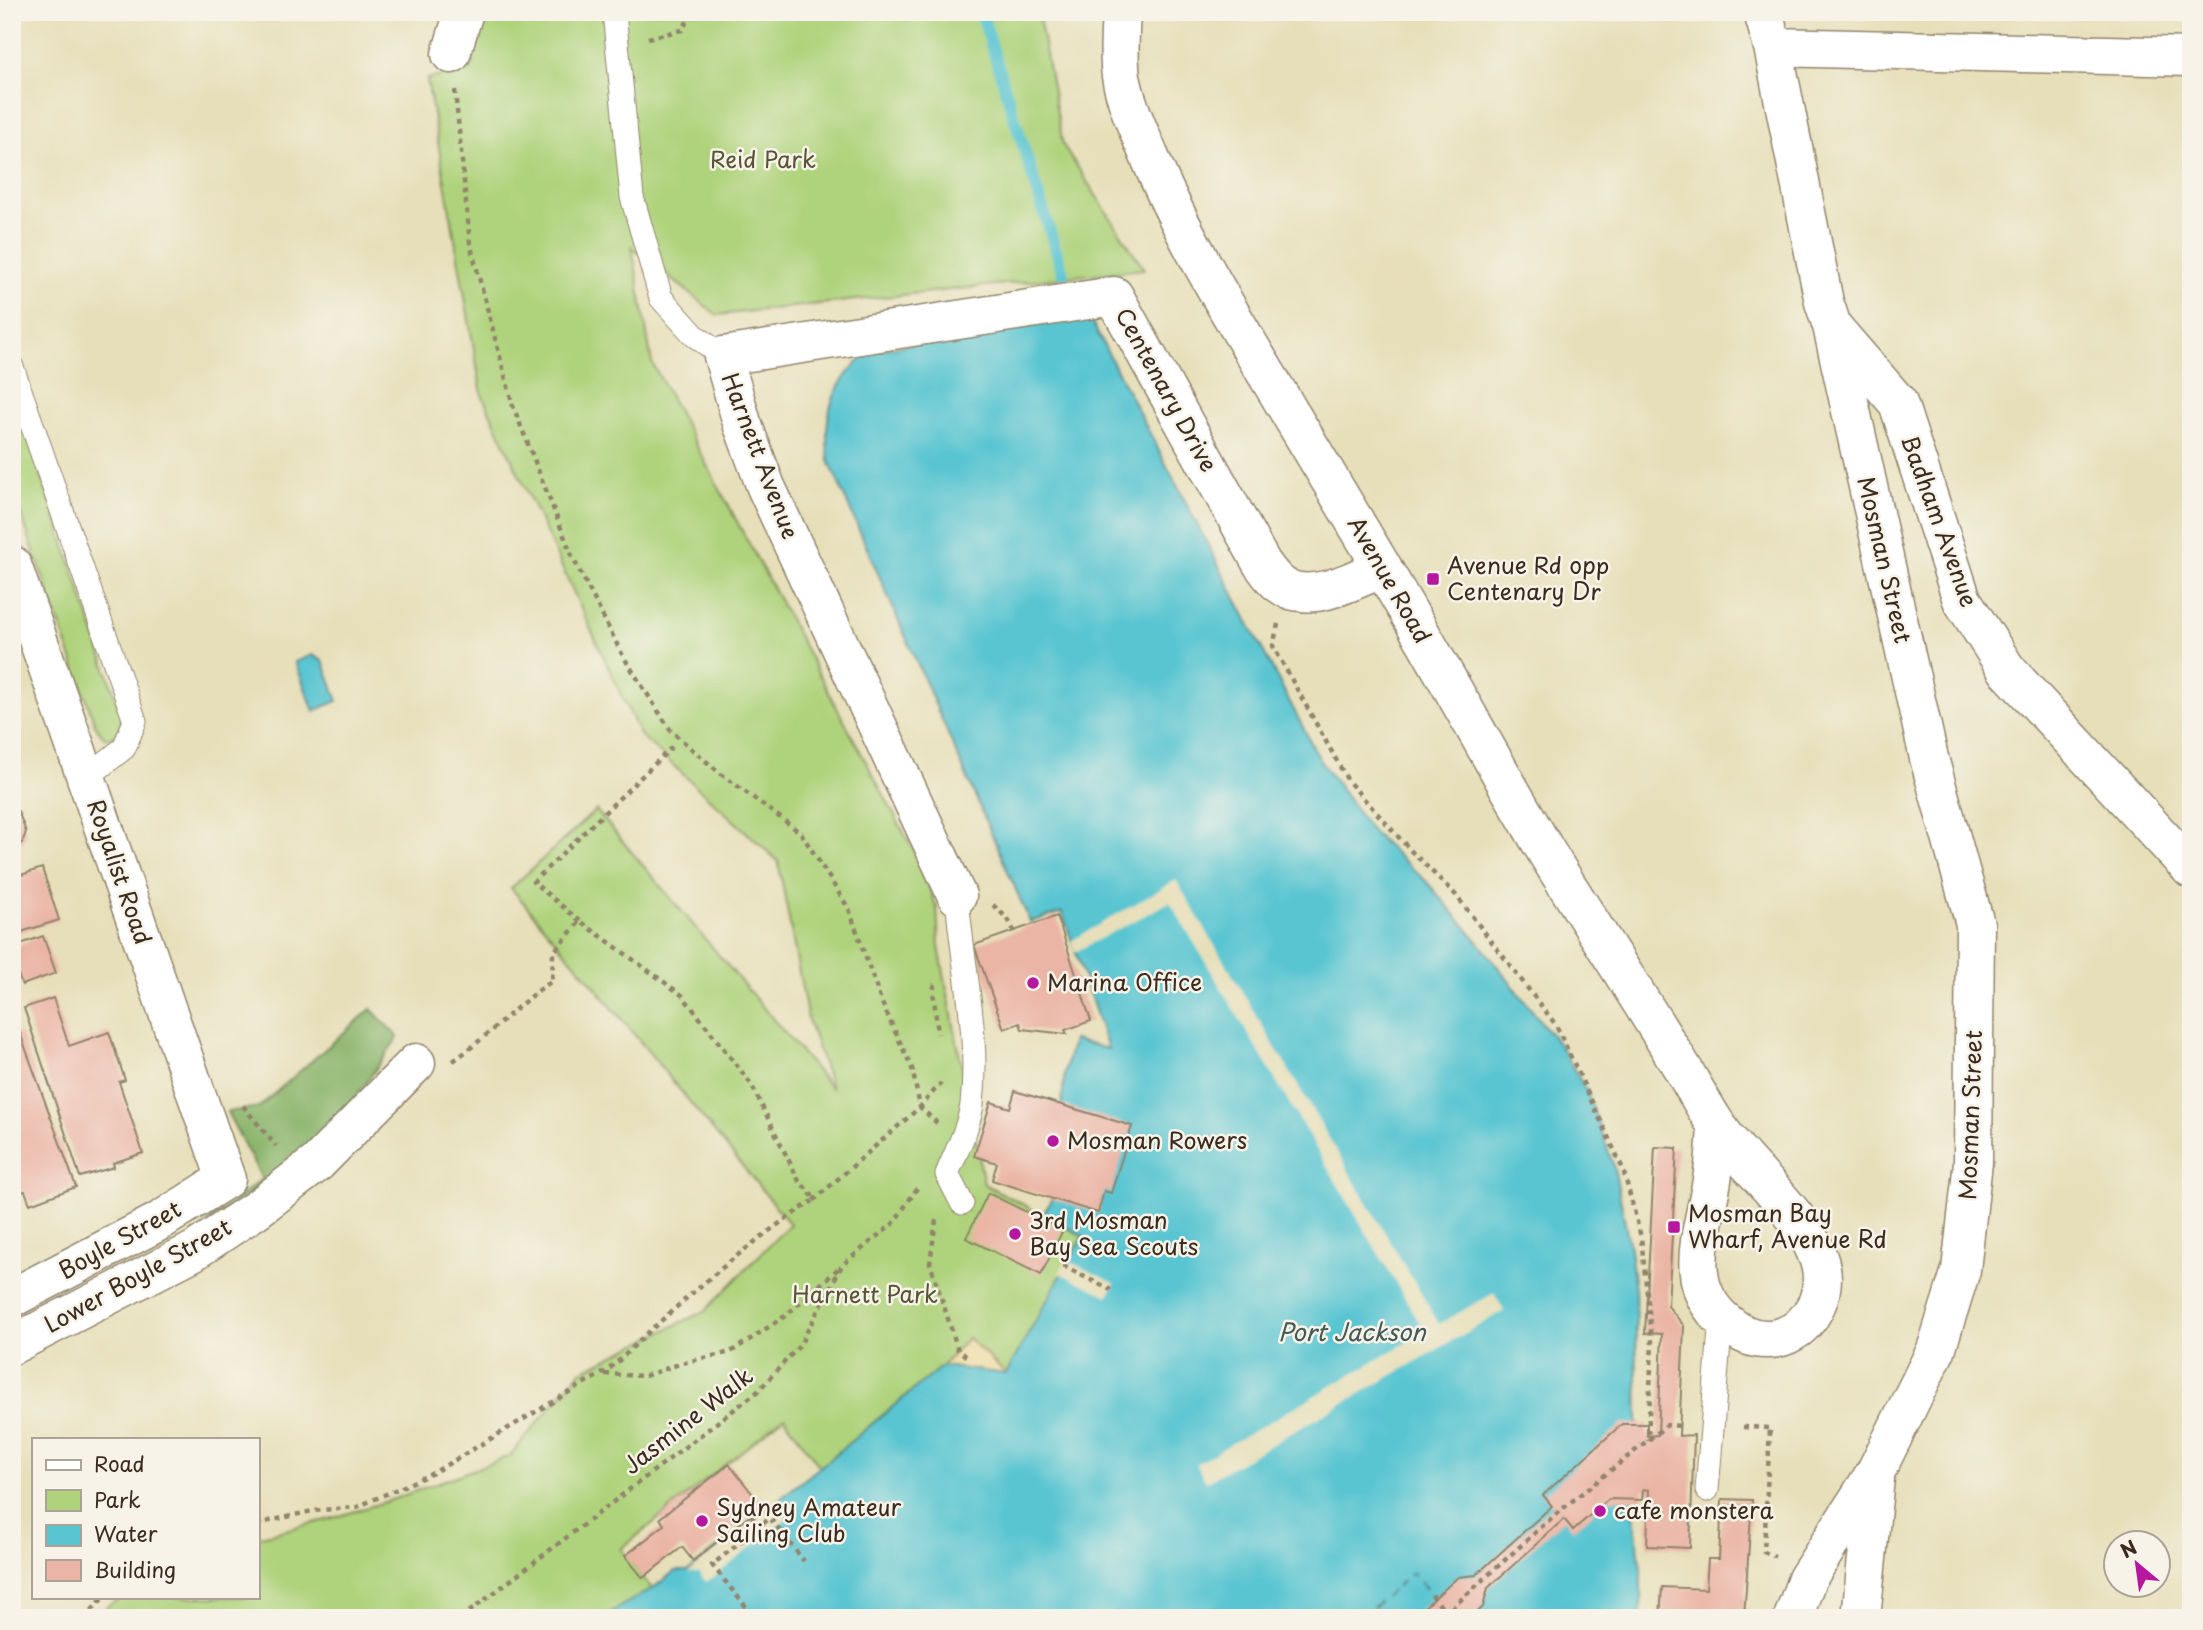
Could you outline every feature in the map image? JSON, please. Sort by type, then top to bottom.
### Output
[{"type":"street","points":[[452,54],[464,12]]},
{"type":"street","name":"Avenue Road","points":[[1121,12],[1121,76],[1137,125],[1164,192],[1211,280],[1383,568],[1547,852],[1717,1126],[1797,1222],[1820,1264],[1822,1283],[1818,1304],[1806,1321],[1789,1334],[1770,1340],[1737,1331],[1710,1306],[1702,1288],[1698,1268],[1701,1228],[1715,1161],[1717,1126]]},
{"type":"street","name":"Mosman Street","points":[[1793,1618],[1807,1579],[1875,1473],[1937,1350],[1961,1270],[1973,1161],[1975,924],[1929,758],[1832,326],[1824,302],[1768,30],[2191,57]]},
{"type":"street","name":"Centenary Drive","points":[[723,356],[1114,296],[1261,562],[1273,579],[1286,589]]},
{"type":"street","name":"Badham Avenue","points":[[1832,326],[1898,403],[1962,600],[2007,670],[2191,869]]},
{"type":"street","name":"Harnett Avenue","points":[[723,356],[742,423],[766,487],[957,896]]},
{"type":"street","name":"Royalist Road","points":[[12,565],[226,1179]]},
{"type":"street","points":[[1286,589],[1301,592],[1321,590],[1383,568]]},
{"type":"street","name":"Lower Boyle Street","points":[[12,1345],[194,1251],[257,1209],[317,1163],[416,1063]]},
{"type":"street","name":"Boyle Street","points":[[12,1298],[158,1222],[226,1179]]},
{"type":"street","name":"Mosman Street","points":[[1861,1618],[1875,1473]]},
{"type":"lane","name":"Harnett Avenue","points":[[614,12],[632,197],[661,299],[694,335],[723,356]]},
{"type":"lane","points":[[12,367],[135,721],[124,748],[86,778]]},
{"type":"lane","points":[[957,896],[960,943],[975,1051],[971,1107],[947,1174],[962,1203]]},
{"type":"lane","points":[[1707,1490],[1721,1318]]},
{"type":"path","points":[[643,40],[682,30],[693,12]]},
{"type":"path","points":[[452,54],[470,243],[513,406],[572,556],[622,656],[671,731],[721,774],[801,832],[849,909],[881,1000],[912,1069],[920,1107],[940,1126],[941,1114]]},
{"type":"path","points":[[1286,589],[1273,646],[1348,781],[1413,853],[1455,894],[1556,1025],[1623,1169],[1641,1237],[1652,1340],[1648,1441]]},
{"type":"path","points":[[675,744],[533,882],[580,921],[682,995],[751,1084],[799,1181],[812,1195],[813,1201]]},
{"type":"path","points":[[416,1063],[437,1072],[482,1041],[525,999],[552,981],[553,953],[580,921]]},
{"type":"path","points":[[936,977],[933,990],[939,1041]]},
{"type":"path","points":[[259,1524],[312,1511],[357,1507],[433,1473],[586,1382],[605,1374],[652,1328],[780,1221],[813,1201],[920,1107],[944,1080],[943,1091]]},
{"type":"path","points":[[239,1095],[243,1106],[283,1155],[321,1145],[332,1148]]},
{"type":"path","name":"Jasmine Walk","points":[[461,1618],[757,1392],[800,1345],[842,1265],[893,1224],[921,1184]]},
{"type":"path","points":[[937,1208],[930,1263],[958,1349],[966,1356]]},
{"type":"path","points":[[605,1374],[645,1376],[682,1363],[731,1352],[785,1316],[842,1265]]},
{"type":"path","points":[[1063,1266],[1111,1290]]},
{"type":"path","points":[[1447,1613],[1556,1514],[1667,1425]]},
{"type":"path","points":[[1711,1426],[1770,1428],[1764,1552],[1812,1571]]},
{"type":"path","points":[[751,1515],[760,1527]]},
{"type":"path","points":[[744,1604],[712,1565],[770,1518],[802,1559]]},
{"type":"path","points":[[1432,1595],[1451,1618]]},
{"type":"path","points":[[85,1618],[103,1598]]},
{"type":"green space","name":"Reid Park","points":[[481,12],[1038,12],[1063,145],[1144,269],[717,315],[632,247],[652,363],[917,857],[937,908],[939,947],[984,1184],[1083,1236],[1006,1374],[968,1338],[942,1366],[820,1467],[784,1417],[621,1549],[652,1589],[600,1618],[98,1618],[107,1606],[121,1598],[259,1598],[259,1537],[330,1519],[394,1499],[510,1456],[581,1371],[705,1311],[790,1224],[511,888],[596,810],[832,1089],[808,1020],[778,861],[640,735],[482,395],[427,79],[471,70]]},
{"type":"green space","points":[[12,387],[122,716],[120,729],[114,738],[105,738],[96,727],[12,489]]},
{"type":"green space","points":[[371,1009],[398,1037],[354,1100],[288,1178],[206,1223],[262,1179],[227,1112],[259,1107]]},
{"type":"sand","points":[[968,1338],[1006,1374],[942,1366]]},
{"type":"water","name":"Port Jackson","points":[[1086,311],[1321,762],[1372,832],[1426,881],[1471,933],[1561,1047],[1587,1092],[1614,1167],[1635,1289],[1638,1422],[1632,1500],[1641,1569],[1641,1618],[600,1618],[652,1589],[675,1571],[688,1571],[942,1366],[1006,1374],[1083,1236],[1043,1214],[1052,1200],[1065,1070],[1073,1040],[1108,1049],[1062,912],[1030,922],[829,461],[827,429],[838,387],[857,363],[870,352]]},
{"type":"water","points":[[312,655],[323,661],[338,701],[314,711],[295,662]]},
{"type":"pier","points":[[1176,880],[1439,1324],[1494,1293],[1504,1311],[1206,1482],[1196,1464],[1425,1332],[1170,902],[1075,952],[1071,941]]},
{"type":"pier","points":[[1066,1260],[1115,1283],[1108,1296],[1059,1273]]},
{"type":"pier","points":[[776,1503],[788,1518],[714,1577],[706,1582],[699,1573],[688,1572]]},
{"type":"building","points":[[12,808],[18,811],[26,832],[22,843],[17,845],[18,848],[12,849]]},
{"type":"building","points":[[42,868],[59,920],[12,935],[12,878]]},
{"type":"building","name":"Marina Office","points":[[1057,916],[1091,1021],[1065,1030],[1067,1034],[1022,1029],[1020,1023],[1004,1029],[974,945]]},
{"type":"building","points":[[43,936],[56,973],[22,985],[12,959],[12,947]]},
{"type":"building","points":[[53,998],[69,1046],[109,1032],[125,1080],[119,1082],[143,1153],[113,1163],[114,1167],[80,1177],[24,1008]]},
{"type":"building","points":[[20,1033],[76,1187],[30,1204],[25,1191],[16,1194],[12,1183],[12,1173],[17,1172],[12,1157],[12,1036]]},
{"type":"building","name":"Mosman Rowers","points":[[1015,1091],[1132,1126],[1111,1193],[1104,1191],[1098,1213],[992,1180],[997,1163],[974,1156],[991,1102],[1010,1108]]},
{"type":"building","points":[[1655,1147],[1677,1148],[1668,1306],[1684,1326],[1679,1436],[1694,1435],[1690,1548],[1647,1546],[1649,1490],[1643,1489],[1642,1500],[1609,1499],[1573,1530],[1564,1519],[1488,1588],[1483,1607],[1471,1618],[1412,1618],[1458,1577],[1476,1575],[1552,1506],[1543,1495],[1622,1424],[1647,1424],[1647,1436],[1658,1435],[1662,1334],[1645,1333]]},
{"type":"building","name":"3rd Mosman Bay Sea Scouts","points":[[988,1193],[1063,1230],[1041,1275],[966,1238]]},
{"type":"building","name":"Sydney Amateur Sailing Club","points":[[729,1464],[762,1506],[693,1561],[682,1547],[643,1578],[625,1556],[664,1525],[660,1518]]},
{"type":"building","points":[[1722,1499],[1752,1500],[1744,1618],[1660,1618],[1662,1587],[1706,1589],[1708,1559],[1719,1559]]},
{"type":"waterway","points":[[981,12],[1063,273]]},
{"type":"ferry route","points":[[1361,1618],[1412,1573],[1432,1595]]},
{"type":"place","name":"Avenue Rd opp Centenary Dr","points":[[1433,579]]},
{"type":"place","name":"Marina Office","points":[[1033,983]]},
{"type":"place","name":"Mosman Rowers","points":[[1053,1141]]},
{"type":"place","name":"Mosman Bay Wharf, Avenue Rd","points":[[1674,1227]]},
{"type":"place","name":"3rd Mosman Bay Sea Scouts","points":[[1015,1234]]},
{"type":"place","name":"cafe monstera","points":[[1600,1511]]},
{"type":"place","name":"Sydney Amateur Sailing Club","points":[[702,1521]]},
{"type":"park label","name":"Harnett Park","points":[[865,1295]]}]
